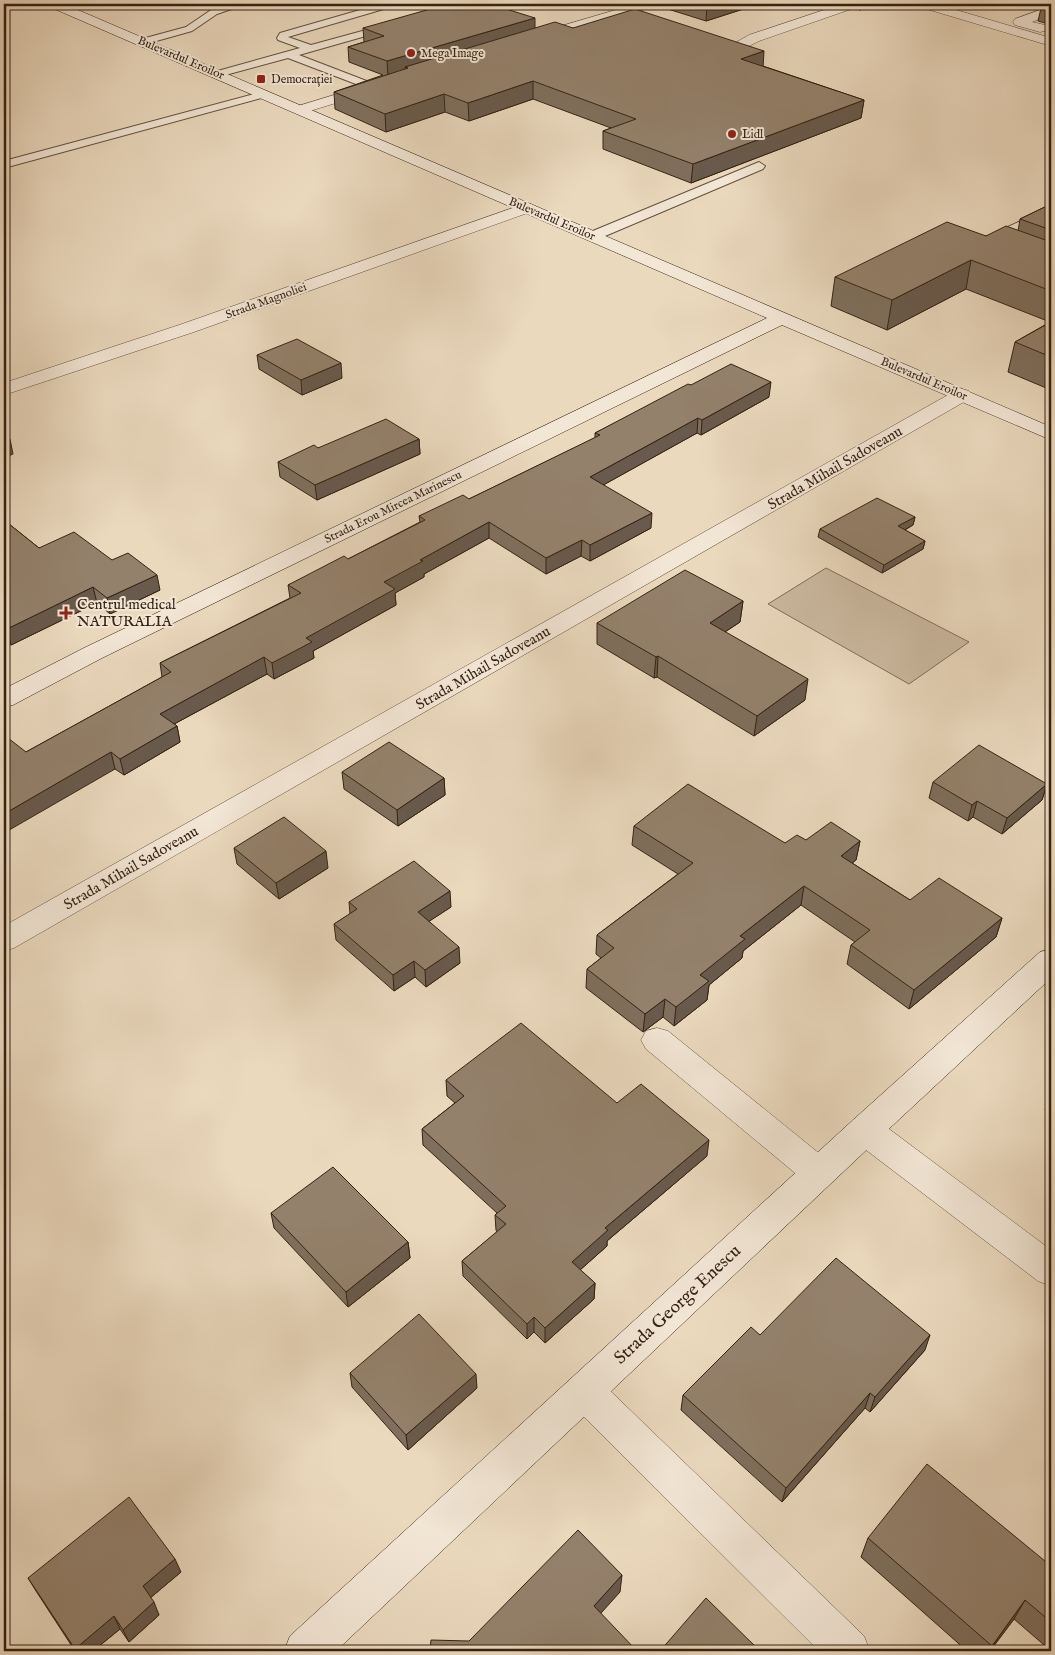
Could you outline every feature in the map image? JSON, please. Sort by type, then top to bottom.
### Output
[{"type":"street","name":"Bulevardul Eroilor","points":[[54,4],[1051,434]]},
{"type":"street","points":[[525,41],[648,4]]},
{"type":"street","points":[[728,51],[754,38],[853,4]]},
{"type":"street","points":[[924,4],[1051,42]]},
{"type":"street","points":[[1051,10],[1019,22],[1051,31]]},
{"type":"street","points":[[300,110],[378,86]]},
{"type":"street","name":"Strada Magnoliei","points":[[4,389],[188,328],[527,208]]},
{"type":"street","name":"Strada Erou Mircea Marinescu","points":[[4,699],[93,653],[782,318]]},
{"type":"street","name":"Strada Mihail Sadoveanu","points":[[4,940],[962,395]]},
{"type":"street","name":"Strada George Enescu","points":[[305,1651],[865,1130],[1051,960]]},
{"type":"street","points":[[658,1040],[819,1173]]},
{"type":"street","points":[[865,1130],[1051,1270]]},
{"type":"street","points":[[585,1392],[849,1651]]},
{"type":"lane","points":[[142,42],[189,29],[214,12],[241,4]]},
{"type":"lane","points":[[310,48],[282,38],[284,35],[392,4]]},
{"type":"lane","points":[[218,74],[401,23]]},
{"type":"lane","points":[[288,54],[378,86]]},
{"type":"lane","points":[[4,165],[265,94]]},
{"type":"lane","points":[[593,236],[759,166]]},
{"type":"lane","points":[[1000,248],[986,243],[1051,211]]},
{"type":"shaded area","points":[[826,568],[969,642],[909,684],[768,604]]},
{"type":"building","points":[[448,4],[490,4],[535,18],[387,61],[348,47],[384,36],[363,28]]},
{"type":"building","points":[[635,9],[764,51],[741,59],[864,100],[693,164],[603,131],[636,119],[533,81],[468,103],[444,94],[385,114],[334,92],[408,68],[405,67],[555,22],[573,28]]},
{"type":"building","points":[[1051,204],[1051,230],[1020,219]]},
{"type":"building","points":[[947,222],[986,236],[1006,226],[1051,242],[1051,291],[971,260],[892,300],[835,277]]},
{"type":"building","points":[[1051,322],[1051,357],[1015,342]]},
{"type":"building","points":[[297,339],[341,363],[301,380],[257,355]]},
{"type":"building","points":[[731,364],[771,382],[702,420],[698,418],[590,477],[652,513],[590,545],[582,540],[546,558],[489,522],[384,582],[395,589],[306,638],[312,642],[272,663],[264,657],[160,714],[177,726],[120,759],[111,752],[4,814],[4,740],[8,738],[26,752],[171,672],[160,663],[301,593],[288,585],[344,556],[348,559],[425,520],[419,516],[463,495],[469,499],[600,435],[595,433],[688,384],[691,385]]},
{"type":"building","points":[[386,419],[419,439],[315,485],[278,462],[314,445],[318,448]]},
{"type":"building","points":[[4,435],[10,439],[4,442]]},
{"type":"building","points":[[877,498],[915,517],[898,526],[925,541],[884,565],[820,529]]},
{"type":"building","points":[[4,520],[39,548],[74,532],[112,560],[128,553],[157,575],[107,598],[93,587],[7,629],[4,627]]},
{"type":"building","points":[[685,570],[743,601],[710,623],[808,679],[757,716],[658,656],[656,657],[597,623]]},
{"type":"building","points":[[389,742],[444,778],[397,810],[342,772]]},
{"type":"building","points":[[979,745],[1047,784],[1007,818],[977,801],[972,805],[933,782]]},
{"type":"building","points":[[688,784],[785,843],[797,835],[806,840],[831,822],[860,841],[841,856],[910,900],[939,878],[1002,918],[914,990],[851,945],[870,930],[804,886],[740,936],[745,939],[700,975],[709,981],[676,1007],[665,999],[645,1014],[587,969],[614,948],[597,935],[693,863],[634,826]]},
{"type":"building","points":[[284,817],[326,851],[276,883],[234,848]]},
{"type":"building","points":[[414,861],[450,891],[418,912],[459,947],[425,970],[414,961],[393,975],[334,924],[357,909],[349,902]]},
{"type":"building","points":[[521,1023],[617,1103],[641,1084],[709,1140],[605,1228],[608,1230],[572,1262],[595,1283],[545,1328],[534,1317],[527,1324],[462,1261],[506,1224],[495,1215],[506,1206],[422,1129],[464,1096],[446,1080]]},
{"type":"building","points":[[333,1167],[408,1242],[346,1292],[271,1213]]},
{"type":"building","points":[[836,1258],[930,1335],[875,1397],[870,1393],[786,1488],[683,1395],[751,1327],[760,1335]]},
{"type":"building","points":[[419,1314],[476,1374],[406,1435],[350,1373]]},
{"type":"building","points":[[927,1464],[1051,1566],[1051,1622],[1025,1600],[992,1646],[868,1538]]},
{"type":"building","points":[[129,1497],[175,1559],[143,1586],[154,1602],[123,1630],[114,1616],[75,1649],[28,1578]]},
{"type":"building","points":[[578,1530],[622,1575],[594,1606],[637,1651],[430,1651],[431,1640],[469,1641]]},
{"type":"building","points":[[706,1598],[760,1651],[660,1651]]},
{"type":"place","name":"Mega Image","points":[[411,53]]},
{"type":"place","name":"Democrației","points":[[261,79]]},
{"type":"place","name":"Lidl","points":[[732,134]]},
{"type":"place","name":"Centrul medical NATURALIA","points":[[66,613]]}]
